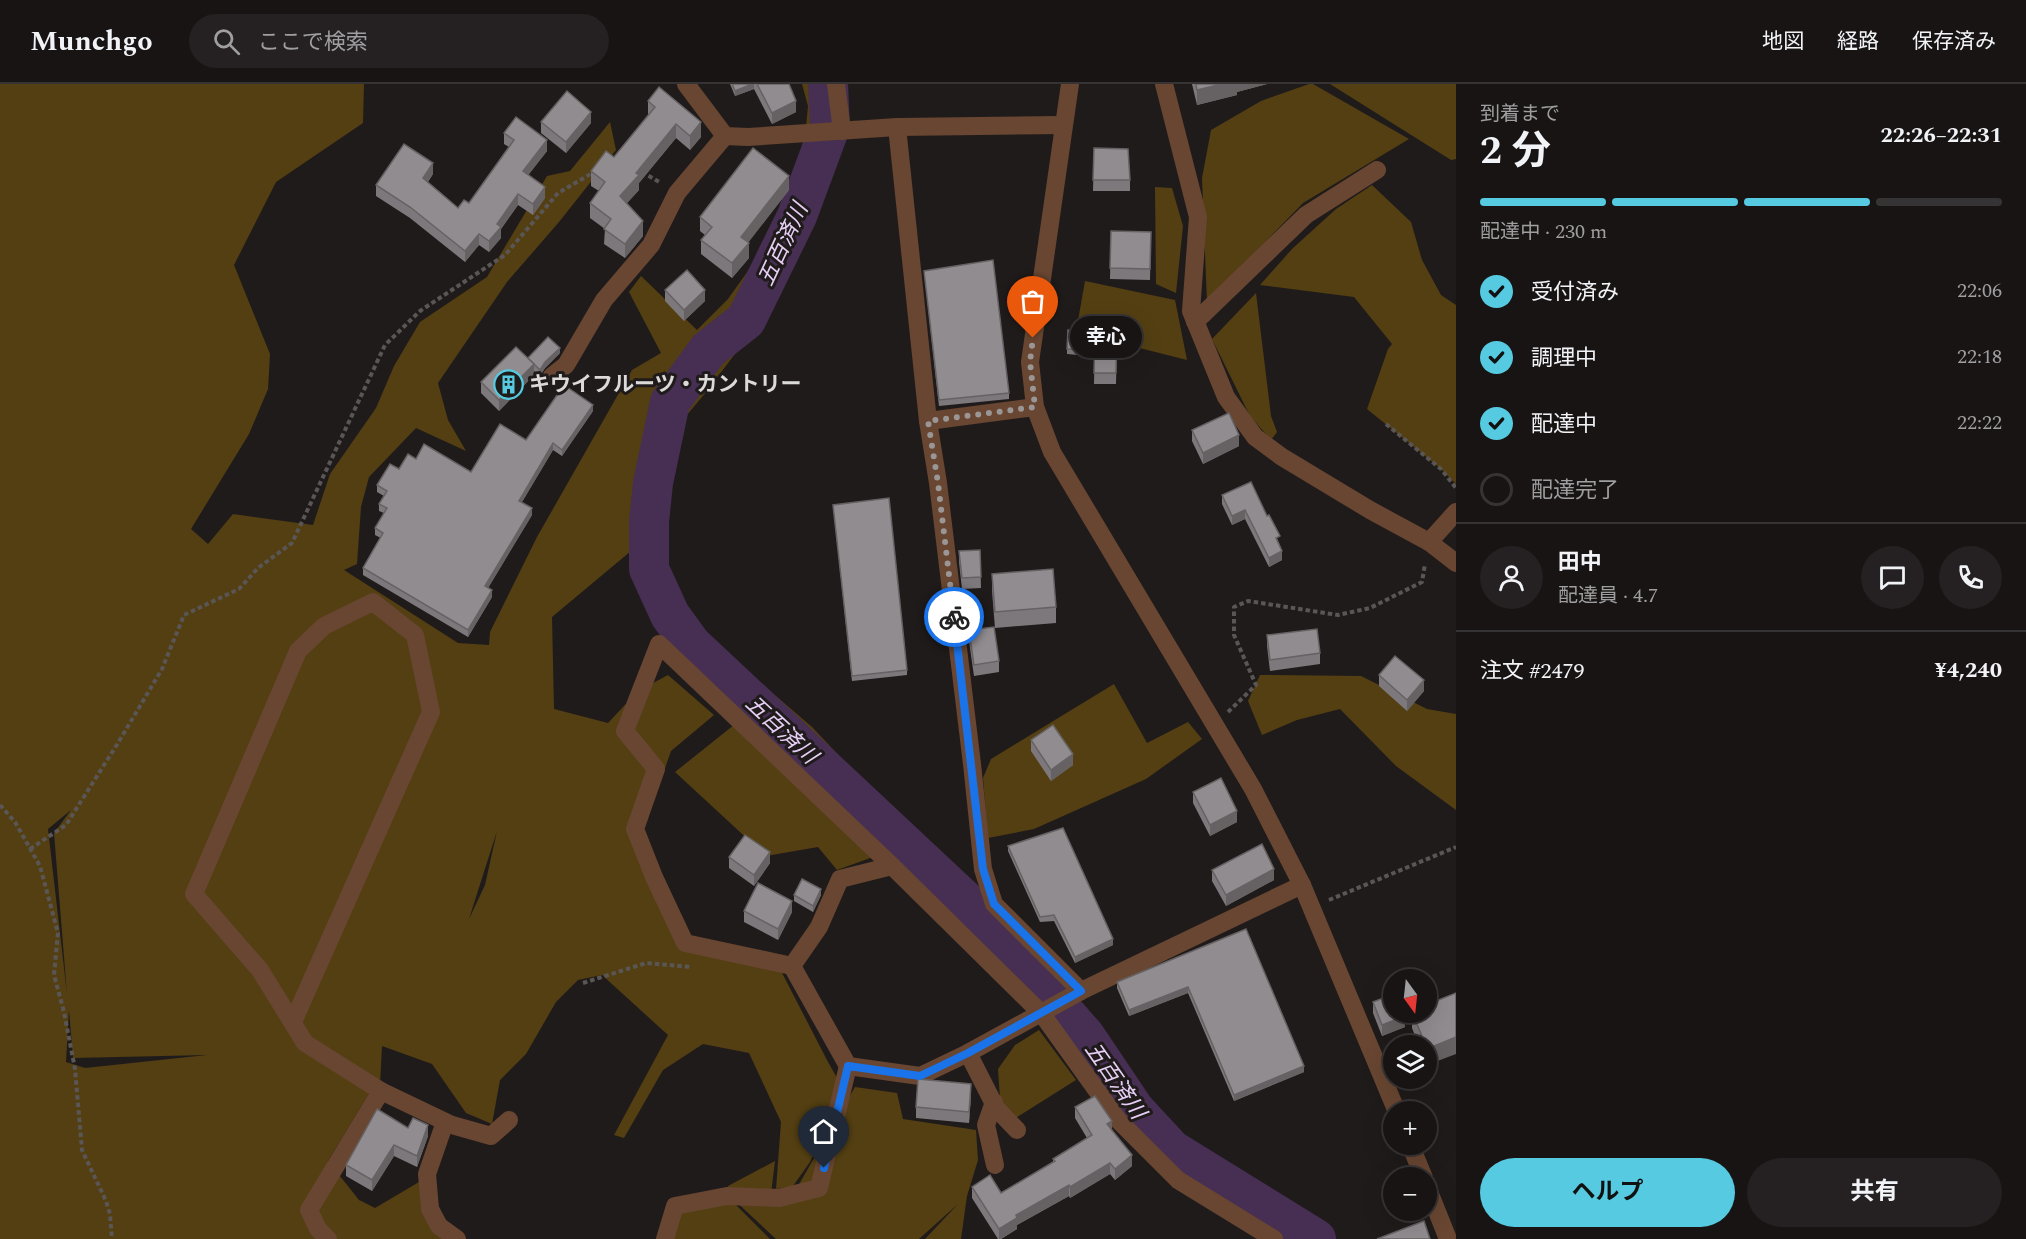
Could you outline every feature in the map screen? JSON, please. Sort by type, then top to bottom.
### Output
[{"type":"street","points":[[686,84],[725,136]]},
{"type":"street","points":[[836,84],[842,131]]},
{"type":"street","points":[[1070,84],[1030,362],[1035,407],[1052,452],[1253,789],[1302,885],[1391,1101]]},
{"type":"street","points":[[1164,84],[1198,217],[1191,311],[1226,397],[1255,437],[1282,457],[1429,542],[1456,563]]},
{"type":"street","points":[[725,136],[748,137],[897,128],[1063,125]]},
{"type":"street","points":[[897,128],[928,421],[954,611],[983,869],[994,904],[1081,991]]},
{"type":"street","points":[[552,376],[566,365],[604,300],[651,246],[677,193],[725,136]]},
{"type":"street","points":[[1195,322],[1306,215],[1377,170]]},
{"type":"street","points":[[928,421],[1035,407]]},
{"type":"street","points":[[1429,542],[1456,512]]},
{"type":"street","points":[[292,1022],[430,712],[415,635],[373,602],[324,626],[298,651],[194,894],[260,970],[292,1022],[305,1043],[381,1091],[445,1122],[491,1136],[509,1120]]},
{"type":"street","points":[[665,1239],[675,1206],[727,1196],[779,1198],[819,1188],[848,1066],[792,966],[685,943],[654,877],[635,829],[656,769],[625,731],[659,644],[892,866],[1042,1014],[1118,1120],[1178,1180],[1274,1239]]},
{"type":"street","points":[[792,966],[819,927],[840,879],[892,866]]},
{"type":"street","points":[[848,1066],[920,1076],[1042,1014],[1081,991],[1302,885]]},
{"type":"street","points":[[968,1053],[993,1102],[1017,1130]]},
{"type":"street","points":[[328,1239],[318,1229],[309,1210],[381,1091]]},
{"type":"street","points":[[993,1102],[986,1125],[995,1165]]},
{"type":"street","points":[[445,1122],[427,1174],[430,1209],[439,1226],[457,1239]]},
{"type":"street","points":[[1437,1212],[1448,1239]]},
{"type":"path","points":[[30,849],[66,825],[162,669],[184,615],[239,589],[258,568],[292,543],[385,345],[420,311],[505,255],[558,193],[598,170]]},
{"type":"path","points":[[638,170],[677,193]]},
{"type":"path","points":[[1386,424],[1441,469],[1456,488]]},
{"type":"path","points":[[1215,725],[1257,685],[1234,635],[1234,607],[1248,601],[1338,615],[1370,608],[1422,582],[1429,542]]},
{"type":"path","points":[[0,805],[15,822],[40,866],[58,933],[54,975],[75,1069],[82,1150],[106,1201],[110,1214],[112,1239]]},
{"type":"path","points":[[1311,907],[1456,847]]},
{"type":"path","points":[[583,983],[646,963],[701,966]]},
{"type":"shaded area","points":[[0,84],[364,84],[363,123],[276,182],[234,265],[270,354],[268,389],[249,434],[191,529],[208,544],[233,514],[313,525],[330,474],[376,408],[394,366],[420,322],[487,277],[547,176],[570,171],[610,122],[616,150],[559,222],[507,282],[438,383],[448,420],[466,451],[416,428],[369,477],[361,507],[357,564],[344,570],[458,643],[489,645],[490,632],[537,537],[632,370],[661,353],[629,292],[641,276],[697,330],[728,299],[797,202],[747,312],[724,338],[745,324],[799,200],[808,106],[802,84],[833,84],[838,115],[835,154],[825,187],[771,306],[676,428],[662,493],[662,549],[666,579],[703,633],[812,727],[1059,989],[1145,1104],[1195,1154],[1281,1202],[1327,1239],[1286,1239],[1189,1187],[1136,1138],[1079,1054],[873,857],[837,870],[818,847],[766,856],[675,772],[739,721],[671,644],[631,551],[552,617],[554,709],[608,723],[638,691],[668,675],[714,715],[671,751],[644,828],[685,943],[780,969],[844,1090],[810,1162],[793,1186],[776,1189],[781,1122],[749,1053],[703,1044],[663,1070],[624,1138],[614,1135],[668,1035],[602,975],[578,980],[556,1002],[526,1054],[500,1080],[492,1124],[466,1113],[432,1064],[382,1046],[380,1085],[373,1087],[328,1161],[359,1200],[375,1208],[419,1182],[457,1239],[0,1239]],"holes":[[[71,810],[54,833],[67,994],[48,829]],[[497,831],[485,885],[469,919]],[[69,1010],[73,1058],[207,1055],[85,1068],[66,1062]]]},
{"type":"shaded area","points":[[1313,84],[1409,139],[1303,203],[1207,302],[1202,178],[1211,130],[1261,101]]},
{"type":"shaded area","points":[[1330,84],[1456,84],[1456,159],[1451,160]]},
{"type":"shaded area","points":[[1372,185],[1411,222],[1422,260],[1441,295],[1456,305],[1456,484],[1441,469],[1367,409],[1388,349],[1392,344],[1354,297],[1260,285],[1292,249],[1336,209]]},
{"type":"shaded area","points":[[1155,187],[1172,188],[1183,226],[1176,293],[1156,284]]},
{"type":"shaded area","points":[[1085,281],[1175,300],[1187,360],[1076,332]]},
{"type":"shaded area","points":[[1256,293],[1271,416],[1277,432],[1271,440],[1250,416],[1212,339]]},
{"type":"shaded area","points":[[1260,675],[1361,676],[1427,709],[1456,714],[1456,810],[1396,766],[1340,709],[1297,720],[1262,735],[1248,701]]},
{"type":"shaded area","points":[[1114,684],[1147,743],[1188,722],[1202,739],[1146,779],[1034,829],[988,838],[983,778],[991,759]]},
{"type":"shaded area","points":[[1039,1030],[1076,1080],[1014,1119],[1000,1099],[998,1069],[1015,1045]]},
{"type":"shaded area","points":[[855,1087],[897,1093],[903,1119],[976,1130],[978,1160],[967,1196],[961,1239],[925,1239],[958,1204],[919,1239],[776,1239],[730,1196],[728,1186],[775,1161],[771,1194],[798,1186]]},
{"type":"shaded area","points":[[722,1191],[770,1239],[667,1239],[681,1200]]},
{"type":"building","points":[[732,84],[752,84],[735,91]]},
{"type":"building","points":[[757,84],[789,84],[796,101],[772,113]]},
{"type":"building","points":[[1196,84],[1222,84],[1197,90]]},
{"type":"building","points":[[659,87],[701,122],[690,136],[676,124],[636,173],[639,175],[620,196],[643,221],[625,244],[604,229],[611,219],[590,203],[605,182],[591,171],[606,151],[614,157],[655,107],[648,101]]},
{"type":"building","points":[[567,91],[591,112],[566,142],[541,122]]},
{"type":"building","points":[[516,117],[547,140],[523,171],[545,187],[533,204],[518,194],[497,224],[501,227],[489,241],[479,234],[465,251],[410,207],[376,185],[404,144],[433,163],[423,178],[458,208],[464,200],[469,203],[514,140],[504,133]]},
{"type":"building","points":[[753,148],[789,176],[741,237],[749,243],[732,263],[701,240],[712,227],[700,217]]},
{"type":"building","points":[[1094,148],[1128,149],[1130,180],[1093,180]]},
{"type":"building","points":[[1111,231],[1151,232],[1150,269],[1110,268]]},
{"type":"building","points":[[993,260],[1009,393],[939,400],[924,271]]},
{"type":"building","points":[[687,270],[705,290],[684,310],[665,290]]},
{"type":"building","points":[[1068,330],[1091,332],[1090,350],[1067,349]]},
{"type":"building","points":[[1095,334],[1117,334],[1116,373],[1094,373]]},
{"type":"building","points":[[548,337],[560,348],[540,370],[528,358]]},
{"type":"building","points":[[516,347],[534,364],[499,400],[481,382]]},
{"type":"building","points":[[564,385],[593,405],[562,450],[553,443],[519,501],[532,508],[485,586],[492,590],[468,630],[363,568],[383,533],[375,528],[387,508],[379,504],[387,491],[377,485],[390,464],[399,469],[408,454],[416,459],[424,444],[471,472],[500,424],[526,440]]},
{"type":"building","points":[[1229,413],[1239,435],[1203,453],[1192,430]]},
{"type":"building","points":[[1251,482],[1267,516],[1269,515],[1280,536],[1276,538],[1282,551],[1269,558],[1245,510],[1232,516],[1222,495]]},
{"type":"building","points":[[889,498],[907,670],[852,676],[833,505]]},
{"type":"building","points":[[980,550],[981,577],[962,578],[959,551]]},
{"type":"building","points":[[1053,569],[1056,607],[995,612],[992,574]]},
{"type":"building","points":[[994,627],[999,661],[974,665],[969,630]]},
{"type":"building","points":[[1317,629],[1320,653],[1270,660],[1267,635]]},
{"type":"building","points":[[1395,656],[1424,680],[1407,700],[1379,675]]},
{"type":"building","points":[[1053,725],[1073,754],[1051,770],[1031,740]]},
{"type":"building","points":[[1221,778],[1237,811],[1210,825],[1193,792]]},
{"type":"building","points":[[1063,828],[1113,939],[1075,957],[1054,915],[1040,917],[1008,846]]},
{"type":"building","points":[[745,835],[770,852],[754,875],[729,857]]},
{"type":"building","points":[[1262,844],[1274,869],[1226,895],[1212,870]]},
{"type":"building","points":[[802,879],[821,889],[813,906],[794,895]]},
{"type":"building","points":[[758,883],[792,901],[778,929],[744,911]]},
{"type":"building","points":[[1246,929],[1304,1066],[1234,1095],[1188,987],[1129,1010],[1117,982]]},
{"type":"building","points":[[1456,993],[1456,1037],[1437,1045],[1437,1035],[1421,1035],[1416,1023],[1437,1023],[1437,1001]]},
{"type":"building","points":[[1383,998],[1383,1023],[1387,1023],[1382,1025],[1373,1002]]},
{"type":"building","points":[[918,1079],[971,1084],[969,1112],[916,1107]]},
{"type":"building","points":[[1095,1096],[1112,1121],[1107,1124],[1132,1155],[1115,1169],[1110,1163],[1070,1187],[1069,1185],[1016,1215],[1017,1218],[999,1229],[972,1187],[990,1175],[1001,1193],[1055,1161],[1053,1159],[1092,1135],[1075,1107]]},
{"type":"building","points":[[377,1109],[408,1128],[413,1118],[428,1125],[417,1156],[394,1145],[372,1180],[346,1165]]},
{"type":"building","points":[[1424,1221],[1430,1239],[1377,1239]]},
{"type":"waterway","name":"五百済川","points":[[828,84],[830,127],[797,216],[746,320],[708,350],[670,402],[653,483],[649,522],[649,569],[670,615],[691,644],[972,907],[1085,1036],[1134,1109],[1172,1150],[1316,1239]]},
{"type":"way so far","points":[[954,617],[928,421],[1035,407],[1030,362],[1033,338]]},
{"type":"place","name":"幸心","points":[[1033,338]]},
{"type":"place","name":"キウイフルーツ・カントリー","points":[[508,384]]},
{"type":"route","points":[[824,1168],[848,1066],[920,1076],[1042,1014],[1081,991],[994,904],[983,869],[954,617]]}]
